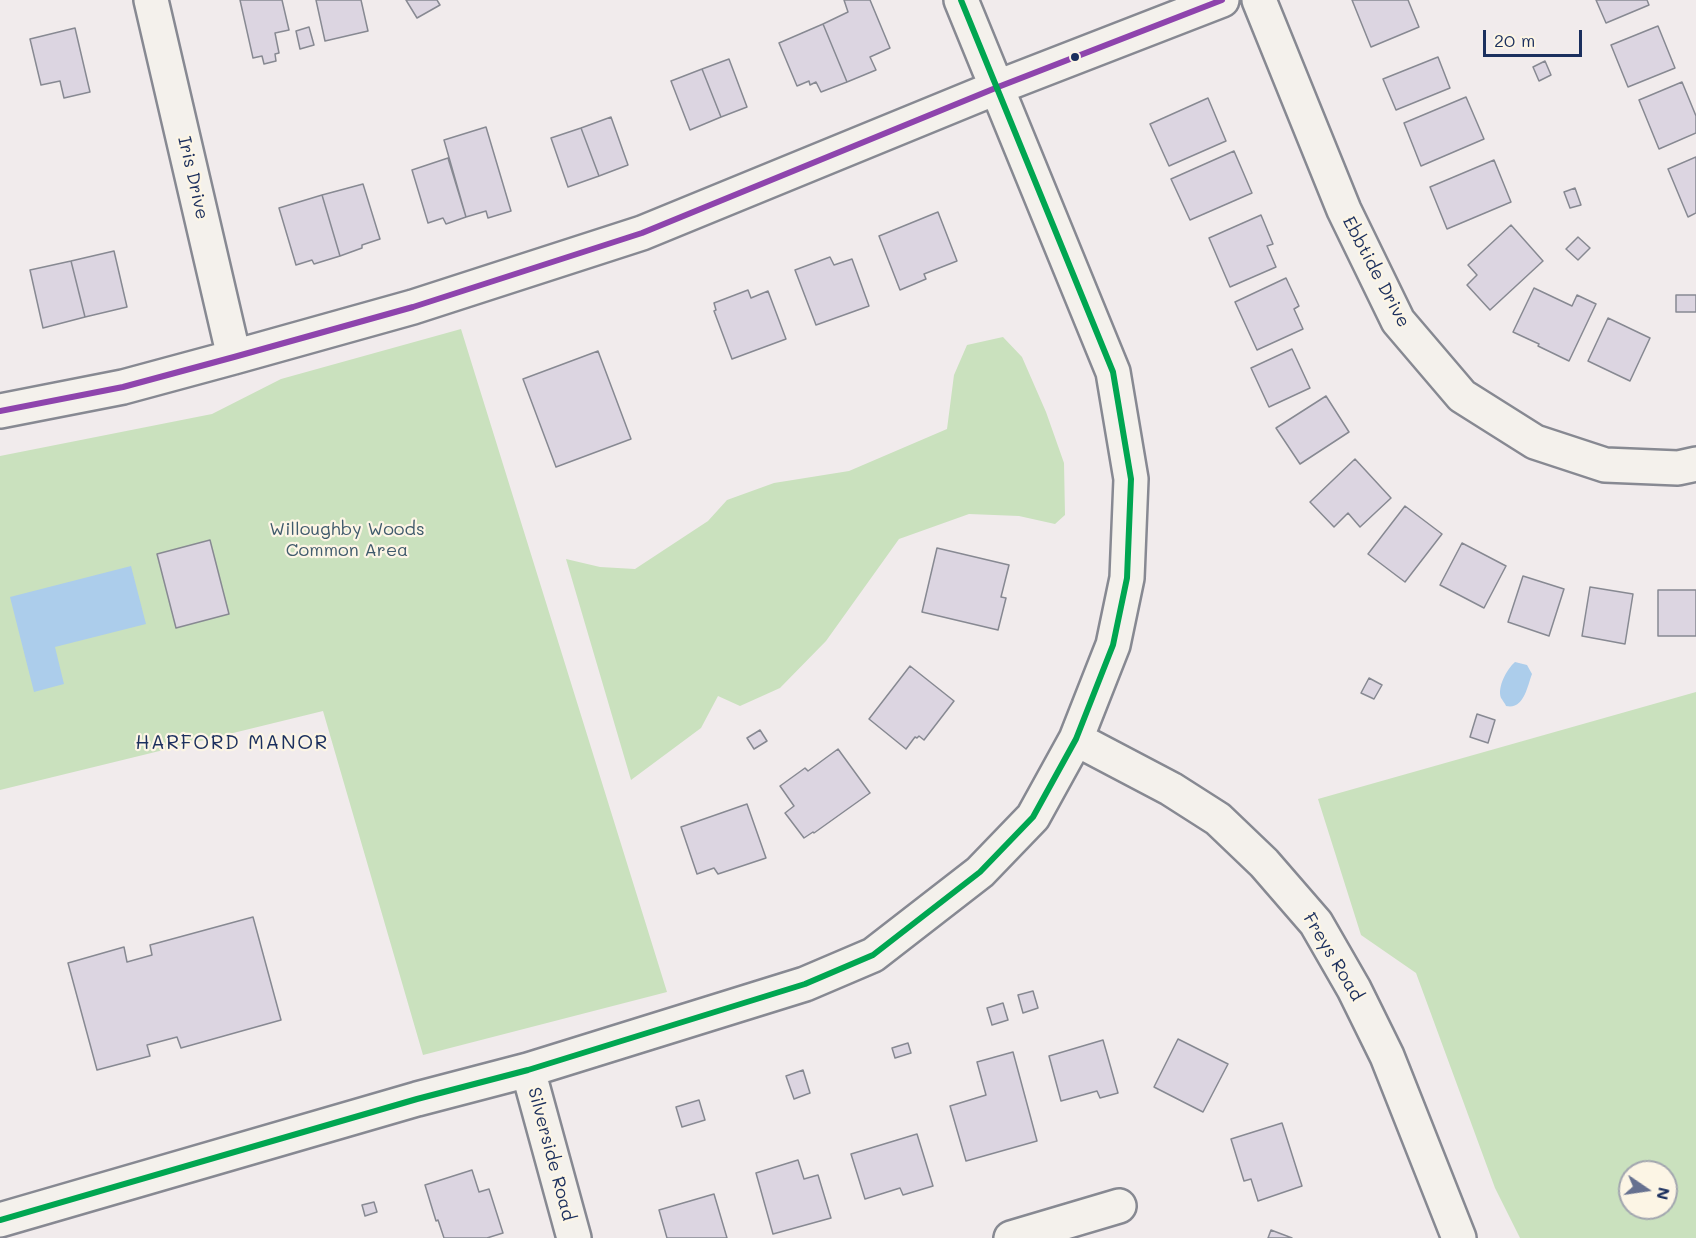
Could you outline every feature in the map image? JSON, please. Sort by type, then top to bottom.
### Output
[{"type":"street","name":"Iris Drive","points":[[151,0],[234,357]]},
{"type":"street","points":[[0,1220],[417,1099],[528,1070],[805,984],[873,955],[980,872],[1033,817],[1076,739],[1113,645],[1127,578],[1131,479],[1113,372],[961,0]]},
{"type":"street","points":[[0,411],[123,387],[234,357],[413,307],[642,233],[998,87],[1222,0]]},
{"type":"street","name":"Ebbtide Drive","points":[[1259,0],[1344,210],[1398,321],[1462,396],[1535,442],[1605,465],[1678,468],[1696,464]]},
{"type":"street","name":"Freys Road","points":[[1076,739],[1171,789],[1218,819],[1264,863],[1316,923],[1354,989],[1387,1056],[1459,1238]]},
{"type":"street","name":"Silverside Road","points":[[528,1070],[574,1238]]},
{"type":"street","points":[[1011,1238],[1119,1206]]},
{"type":"green space","name":"Willoughby Woods Common Area","points":[[461,329],[667,992],[423,1055],[323,711],[0,790],[0,456],[212,414],[281,379]]},
{"type":"green space","points":[[1003,337],[1022,357],[1046,412],[1064,463],[1065,515],[1055,524],[1019,516],[969,514],[899,539],[826,641],[780,688],[740,706],[718,696],[701,728],[631,780],[566,559],[600,567],[635,569],[708,521],[727,500],[774,483],[849,471],[947,429],[954,375],[967,345]]},
{"type":"green space","points":[[1696,692],[1696,1238],[1520,1238],[1495,1188],[1416,973],[1361,935],[1318,799]]},
{"type":"water","points":[[131,566],[146,624],[55,647],[64,684],[34,692],[10,597]]},
{"type":"water","points":[[1515,662],[1527,665],[1532,674],[1521,701],[1517,705],[1506,706],[1501,698],[1500,689],[1506,674]]},
{"type":"building","points":[[240,0],[282,0],[289,30],[275,33],[279,53],[275,54],[276,61],[264,64],[262,56],[253,58]]},
{"type":"building","points":[[316,0],[361,0],[368,31],[325,41]]},
{"type":"building","points":[[406,0],[437,0],[440,5],[417,18]]},
{"type":"building","points":[[844,0],[870,0],[890,48],[870,57],[876,70],[847,82],[823,24],[848,12]]},
{"type":"building","points":[[1352,0],[1408,0],[1419,27],[1371,47]]},
{"type":"building","points":[[1596,0],[1647,0],[1649,5],[1606,23]]},
{"type":"building","points":[[823,24],[847,82],[821,92],[816,82],[810,85],[809,81],[797,86],[779,43]]},
{"type":"building","points":[[1658,26],[1675,68],[1628,87],[1611,45]]},
{"type":"building","points":[[309,27],[314,45],[300,49],[296,31]]},
{"type":"building","points":[[75,28],[90,92],[64,98],[60,81],[41,85],[30,39]]},
{"type":"building","points":[[1438,57],[1450,88],[1396,110],[1383,79]]},
{"type":"building","points":[[729,59],[747,107],[721,117],[702,69]]},
{"type":"building","points":[[1545,61],[1551,75],[1539,81],[1533,67]]},
{"type":"building","points":[[702,69],[721,117],[690,130],[671,81]]},
{"type":"building","points":[[1682,82],[1696,116],[1696,133],[1659,149],[1639,100]]},
{"type":"building","points":[[1466,97],[1484,139],[1421,166],[1404,123]]},
{"type":"building","points":[[1208,98],[1226,141],[1169,166],[1150,124]]},
{"type":"building","points":[[611,117],[628,165],[599,176],[581,128]]},
{"type":"building","points":[[486,127],[511,211],[488,218],[486,211],[466,217],[444,140]]},
{"type":"building","points":[[581,128],[599,176],[568,187],[551,138]]},
{"type":"building","points":[[1234,151],[1252,193],[1190,220],[1171,179]]},
{"type":"building","points":[[1696,157],[1696,213],[1688,217],[1668,169]]},
{"type":"building","points":[[448,158],[466,217],[446,224],[443,218],[428,223],[412,170]]},
{"type":"building","points":[[1494,160],[1511,202],[1447,229],[1430,187]]},
{"type":"building","points":[[363,184],[380,239],[340,256],[322,195]]},
{"type":"building","points":[[1575,188],[1581,205],[1570,208],[1564,192]]},
{"type":"building","points":[[322,195],[340,256],[314,264],[312,260],[296,265],[279,208]]},
{"type":"building","points":[[938,212],[957,261],[924,274],[926,279],[900,290],[879,236]]},
{"type":"building","points":[[1261,215],[1273,244],[1267,246],[1276,267],[1230,287],[1209,238]]},
{"type":"building","points":[[1511,225],[1543,261],[1490,310],[1467,285],[1477,275],[1468,265]]},
{"type":"building","points":[[1578,237],[1590,248],[1578,260],[1566,249]]},
{"type":"building","points":[[114,251],[127,307],[85,317],[71,261]]},
{"type":"building","points":[[830,257],[834,265],[852,259],[869,306],[816,325],[795,270]]},
{"type":"building","points":[[71,261],[85,317],[43,328],[30,270]]},
{"type":"building","points":[[1286,278],[1299,306],[1294,309],[1303,329],[1257,350],[1235,302]]},
{"type":"building","points":[[1534,288],[1572,306],[1577,295],[1596,304],[1569,361],[1513,332]]},
{"type":"building","points":[[748,290],[751,298],[768,291],[786,339],[732,359],[714,311],[716,310],[714,303]]},
{"type":"building","points":[[1676,295],[1696,295],[1696,312],[1676,312]]},
{"type":"building","points":[[1608,318],[1650,338],[1630,381],[1588,361]]},
{"type":"building","points":[[1292,349],[1310,388],[1269,407],[1251,368]]},
{"type":"building","points":[[598,351],[631,439],[556,467],[523,379]]},
{"type":"building","points":[[1326,396],[1349,432],[1300,464],[1276,428]]},
{"type":"building","points":[[1355,459],[1391,498],[1360,527],[1348,513],[1334,527],[1310,502]]},
{"type":"building","points":[[1405,506],[1442,534],[1405,582],[1368,554]]},
{"type":"building","points":[[210,540],[229,614],[176,628],[157,554]]},
{"type":"building","points":[[1462,543],[1506,566],[1484,608],[1440,585]]},
{"type":"building","points":[[937,548],[1009,565],[1001,597],[1006,598],[998,630],[922,612]]},
{"type":"building","points":[[1523,576],[1564,589],[1549,636],[1508,622]]},
{"type":"building","points":[[1590,587],[1633,594],[1625,644],[1582,636]]},
{"type":"building","points":[[1658,590],[1696,590],[1696,636],[1658,636]]},
{"type":"building","points":[[910,666],[954,701],[924,740],[919,736],[915,737],[906,749],[869,719]]},
{"type":"building","points":[[1369,678],[1382,685],[1374,699],[1361,693]]},
{"type":"building","points":[[1477,714],[1495,720],[1488,743],[1470,737]]},
{"type":"building","points":[[760,730],[767,741],[754,749],[747,738]]},
{"type":"building","points":[[838,749],[870,793],[804,838],[785,813],[794,806],[780,786],[805,768],[808,771]]},
{"type":"building","points":[[747,804],[766,858],[718,874],[714,868],[697,874],[681,827]]},
{"type":"building","points":[[253,917],[281,1020],[181,1048],[177,1037],[147,1045],[150,1056],[97,1070],[68,963],[124,947],[127,962],[152,955],[150,945]]},
{"type":"building","points":[[1033,991],[1038,1008],[1023,1013],[1018,995]]},
{"type":"building","points":[[1003,1003],[1008,1020],[992,1025],[987,1008]]},
{"type":"building","points":[[1178,1039],[1228,1064],[1203,1112],[1154,1087]]},
{"type":"building","points":[[1103,1040],[1118,1093],[1100,1098],[1097,1091],[1061,1101],[1049,1056]]},
{"type":"building","points":[[908,1043],[911,1053],[895,1058],[892,1048]]},
{"type":"building","points":[[1013,1052],[1037,1141],[966,1161],[950,1106],[986,1095],[977,1062]]},
{"type":"building","points":[[803,1070],[810,1093],[794,1099],[786,1076]]},
{"type":"building","points":[[699,1100],[705,1120],[682,1127],[676,1107]]},
{"type":"building","points":[[1282,1123],[1302,1186],[1258,1201],[1251,1179],[1244,1181],[1231,1139]]},
{"type":"building","points":[[917,1134],[933,1186],[903,1195],[900,1188],[865,1199],[851,1154]]},
{"type":"building","points":[[798,1160],[804,1179],[818,1175],[831,1218],[773,1234],[756,1173]]},
{"type":"building","points":[[472,1170],[479,1192],[489,1189],[503,1233],[487,1238],[444,1238],[425,1185]]},
{"type":"building","points":[[714,1194],[727,1238],[667,1238],[659,1210]]},
{"type":"building","points":[[374,1202],[377,1212],[365,1216],[362,1205]]},
{"type":"building","points":[[1271,1230],[1292,1238],[1268,1238]]},
{"type":"transit line","points":[[0,1220],[417,1099],[528,1070],[805,984],[873,955],[980,872],[1033,817],[1076,739],[1113,645],[1127,578],[1131,479],[1113,372],[961,0]]},
{"type":"transit line","points":[[0,411],[123,387],[234,357],[413,307],[642,233],[998,87],[1222,0]]},
{"type":"district","name":"HARFORD MANOR","points":[[232,743]]}]
